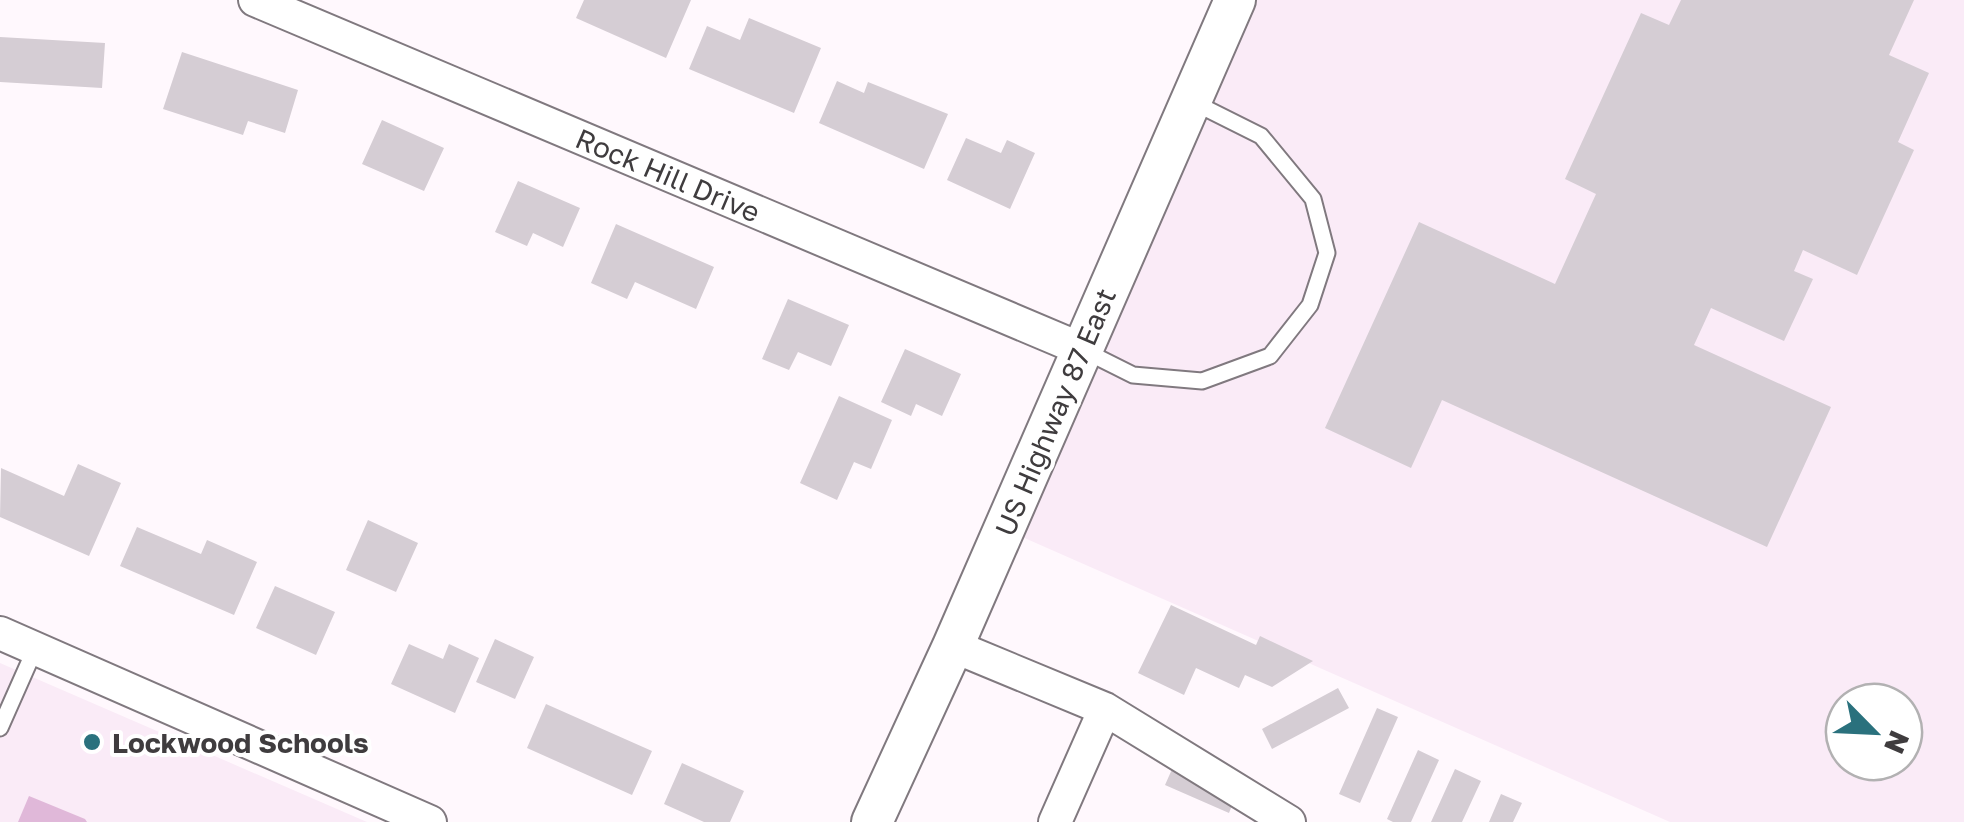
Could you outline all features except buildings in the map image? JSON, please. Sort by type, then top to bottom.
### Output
[{"type":"street","name":"Rock Hill Drive","points":[[254,0],[1081,350]]},
{"type":"street","name":"US Highway 87 East","points":[[872,822],[1235,0]]},
{"type":"street","points":[[0,634],[430,822]]},
{"type":"street","points":[[953,646],[1106,709],[1289,822]]},
{"type":"street","points":[[1056,822],[1106,709]]},
{"type":"lane","points":[[1081,350],[1134,376],[1202,382],[1270,356],[1310,305],[1328,253],[1313,198],[1261,136],[1191,101]]},
{"type":"lane","points":[[0,728],[35,649]]},
{"type":"shaded area","points":[[1236,0],[1964,0],[1964,822],[1670,822],[1004,529]]},
{"type":"shaded area","name":"Lockwood Schools","points":[[0,663],[367,822],[0,822]]},
{"type":"shaded area","points":[[29,796],[85,819],[87,822],[18,822]]},
{"type":"place","name":"Lockwood Schools","points":[[92,742]]}]
